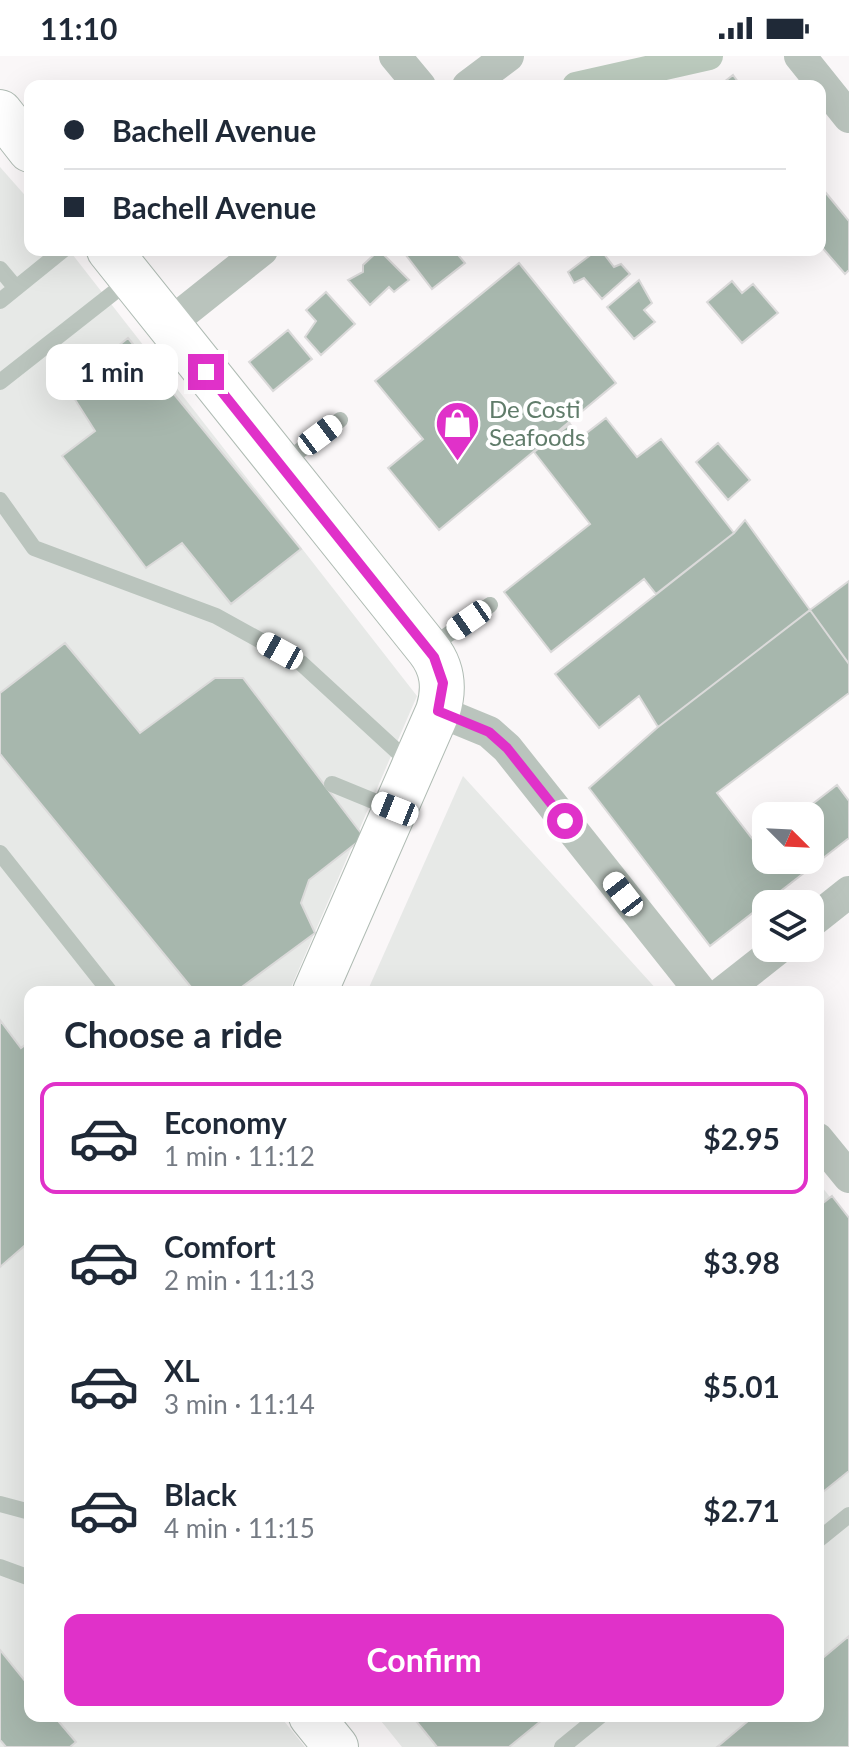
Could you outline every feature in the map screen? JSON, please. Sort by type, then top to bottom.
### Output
[{"type":"main road","points":[[0,112],[24,142]]},
{"type":"main road","points":[[120,264],[428,649],[440,670],[443,683],[438,711],[318,986]]},
{"type":"main road","points":[[316,1722],[336,1747]]},
{"type":"street","points":[[395,56],[415,80]]},
{"type":"street","points":[[476,80],[508,56]]},
{"type":"street","points":[[800,56],[815,80]]},
{"type":"street","points":[[168,325],[254,256]]},
{"type":"street","points":[[438,711],[489,732],[507,748],[696,986]]},
{"type":"street","points":[[824,912],[849,892]]},
{"type":"street","points":[[731,986],[761,962]]},
{"type":"street","points":[[824,1146],[849,1177]]},
{"type":"lane","points":[[0,301],[56,256]]},
{"type":"lane","points":[[0,382],[120,264]]},
{"type":"lane","points":[[0,269],[16,288]]},
{"type":"lane","points":[[280,465],[340,420]]},
{"type":"lane","points":[[0,500],[34,548],[216,616],[301,663],[414,766]]},
{"type":"lane","points":[[428,649],[490,605]]},
{"type":"lane","points":[[332,784],[395,809]]},
{"type":"lane","points":[[0,853],[105,986]]},
{"type":"lane","points":[[0,1504],[24,1510]]},
{"type":"lane","points":[[824,1535],[849,1515]]},
{"type":"lane","points":[[0,1567],[24,1576]]},
{"type":"lane","points":[[562,1747],[593,1722]]},
{"type":"shaded area","points":[[0,167],[24,194],[24,256],[74,256],[417,696],[292,986],[24,986],[24,1722],[285,1722],[305,1747],[0,1747]]},
{"type":"shaded area","points":[[463,776],[654,986],[370,986]]},
{"type":"shaded area","points":[[824,1190],[849,1221],[849,1747],[402,1747],[382,1722],[824,1722]]},
{"type":"building","points":[[826,193],[849,221],[849,270],[845,274],[826,252]]},
{"type":"building","points":[[373,256],[385,256],[409,280],[394,292],[389,287],[370,305],[348,280],[363,272],[363,265]]},
{"type":"building","points":[[407,256],[459,256],[465,263],[432,289]]},
{"type":"building","points":[[589,256],[606,256],[614,267],[621,264],[630,274],[602,299],[584,278],[574,283],[568,272]]},
{"type":"building","points":[[519,263],[616,383],[439,530],[388,468],[423,439],[375,381]]},
{"type":"building","points":[[639,280],[652,303],[644,310],[655,322],[634,339],[607,307]]},
{"type":"building","points":[[732,281],[742,293],[753,284],[778,313],[742,343],[707,302]]},
{"type":"building","points":[[326,292],[355,324],[321,355],[305,337],[316,321],[306,310]]},
{"type":"building","points":[[288,330],[312,359],[273,391],[249,362]]},
{"type":"building","points":[[128,338],[301,549],[231,604],[182,543],[146,568],[62,456],[95,431],[67,387]]},
{"type":"building","points":[[606,418],[637,457],[661,439],[734,533],[656,594],[644,579],[551,652],[504,592],[590,524],[534,452],[570,424],[580,438]]},
{"type":"building","points":[[718,443],[750,480],[728,500],[696,462]]},
{"type":"building","points":[[745,520],[810,610],[658,727],[639,696],[599,728],[555,674],[734,533]]},
{"type":"building","points":[[849,581],[849,664],[810,610]]},
{"type":"building","points":[[810,610],[849,664],[849,693],[717,793],[752,838],[752,874],[803,874],[782,890],[752,890],[752,913],[710,946],[589,788],[658,727]]},
{"type":"building","points":[[65,643],[140,733],[215,678],[243,678],[364,837],[309,880],[301,903],[315,933],[243,986],[190,986],[0,754],[0,693]]},
{"type":"building","points":[[837,785],[849,801],[849,838],[824,857],[824,802],[815,802]]},
{"type":"building","points":[[0,1020],[21,1048],[24,1046],[24,1246],[0,1267]]},
{"type":"building","points":[[832,1196],[849,1218],[849,1471],[824,1491],[824,1202]]},
{"type":"building","points":[[849,1636],[849,1747],[717,1747],[747,1722],[824,1722],[824,1657]]},
{"type":"building","points":[[0,1650],[24,1680],[24,1722],[59,1722],[76,1742],[70,1747],[6,1747],[0,1740]]},
{"type":"building","points":[[417,1722],[540,1722],[509,1747],[437,1747]]},
{"type":"waterway","points":[[603,80],[709,56]]},
{"type":"place","name":"De Costi Seafoods","points":[[458,463]]},
{"type":"route","points":[[206,372],[434,657],[443,683],[438,711],[489,732],[507,748],[565,821]]}]
